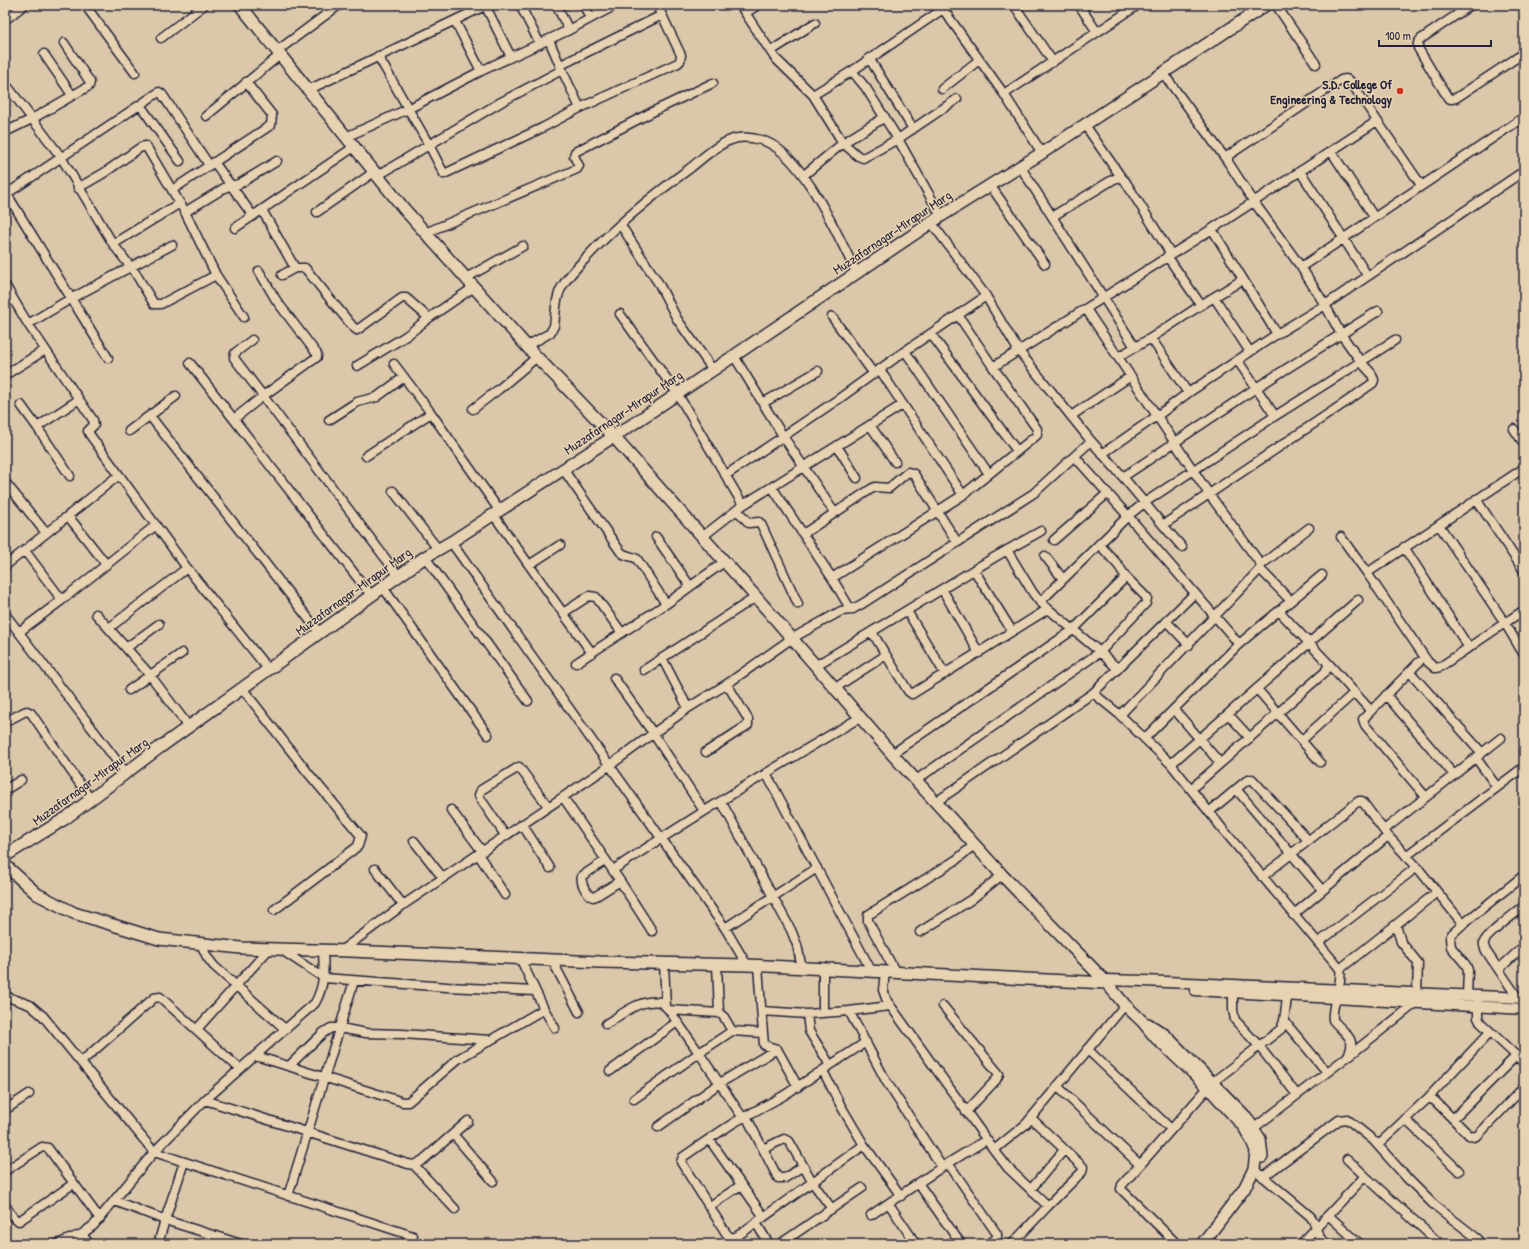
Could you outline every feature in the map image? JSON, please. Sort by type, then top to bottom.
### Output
[{"type":"main road","points":[[240,5],[375,174],[425,233],[537,357],[613,436],[756,597],[892,754],[1002,876],[1106,983],[1125,1005],[1143,1022],[1164,1035],[1210,1085],[1244,1127],[1252,1141],[1256,1151],[1259,1174]]},
{"type":"main road","name":"Muzzafarnagar-Mirapur Marg","points":[[5,856],[66,818],[188,727],[398,575],[633,424],[931,222],[1042,153],[1266,5]]},
{"type":"main road","points":[[5,865],[37,894],[74,913],[159,939],[201,944],[240,948],[342,950],[552,960],[717,964],[1106,983]]},
{"type":"main road","points":[[1210,1085],[1246,1117],[1260,1140],[1262,1150],[1259,1174],[1252,1190],[1210,1244]]},
{"type":"main road","points":[[1202,1244],[1244,1189],[1259,1174]]},
{"type":"street","points":[[5,20],[24,5]]},
{"type":"street","points":[[85,5],[135,73]]},
{"type":"street","points":[[160,38],[204,5]]},
{"type":"street","points":[[206,116],[279,53],[339,5]]},
{"type":"street","points":[[308,90],[486,5],[512,57]]},
{"type":"street","points":[[520,5],[540,44]]},
{"type":"street","points":[[556,5],[569,30]]},
{"type":"street","points":[[583,5],[591,18]]},
{"type":"street","points":[[346,137],[408,109],[481,71],[569,30],[616,5]]},
{"type":"street","points":[[378,56],[430,145],[443,173],[445,174],[680,61],[681,55],[656,5]]},
{"type":"street","points":[[740,5],[771,51],[790,74],[813,96],[843,143],[858,156],[863,158],[898,139],[957,99]]},
{"type":"street","points":[[745,13],[758,5]]},
{"type":"street","points":[[1014,5],[1053,62]]},
{"type":"street","points":[[1078,5],[1097,32]]},
{"type":"street","points":[[1004,94],[1138,5]]},
{"type":"street","points":[[1276,5],[1316,64]]},
{"type":"street","points":[[1470,5],[1421,39],[1418,43],[1418,48],[1448,98],[1456,98],[1524,53]]},
{"type":"street","points":[[813,96],[852,71],[941,7],[1004,94],[1042,153]]},
{"type":"street","points":[[317,212],[375,174],[430,145],[500,102],[662,15]]},
{"type":"street","points":[[455,21],[481,71]]},
{"type":"street","points":[[771,51],[815,23]]},
{"type":"street","points":[[549,40],[580,108]]},
{"type":"street","points":[[5,132],[32,119],[87,87],[90,82],[64,43]]},
{"type":"street","points":[[44,54],[72,95]]},
{"type":"street","points":[[869,58],[913,129]]},
{"type":"street","points":[[942,89],[979,60]]},
{"type":"street","points":[[852,71],[866,88],[885,116],[941,216]]},
{"type":"street","points":[[1163,74],[1228,162],[1254,202],[1301,267],[1341,334],[1360,362],[1371,373],[1374,380],[1373,383],[1163,525]]},
{"type":"street","points":[[1228,162],[1228,158],[1232,153],[1341,80],[1346,79],[1350,81],[1421,185]]},
{"type":"street","points":[[5,82],[61,157],[78,188],[113,244],[136,274],[154,304],[159,305],[216,275]]},
{"type":"street","points":[[172,190],[269,126],[272,122],[272,115],[246,82]]},
{"type":"street","points":[[425,233],[577,169],[579,166],[574,156],[575,152],[656,110],[713,83]]},
{"type":"street","points":[[108,358],[72,298],[5,193],[140,105],[157,92],[162,94],[211,164],[232,186],[253,216]]},
{"type":"street","points":[[140,105],[180,161]]},
{"type":"street","points":[[804,175],[843,143],[885,116]]},
{"type":"street","points":[[1301,267],[1524,117]]},
{"type":"street","points":[[993,367],[1212,229],[1377,121]]},
{"type":"street","points":[[1085,125],[1125,181],[1201,305]]},
{"type":"street","points":[[527,346],[550,333],[554,326],[557,298],[562,286],[595,248],[654,195],[713,151],[731,140],[745,138],[762,140],[786,157],[804,175],[815,192],[856,272]]},
{"type":"street","points":[[78,188],[144,146],[180,203],[216,275],[244,317]]},
{"type":"street","points":[[235,228],[354,147]]},
{"type":"street","points":[[1331,151],[1374,217]]},
{"type":"street","points":[[185,212],[226,187],[239,184],[277,161]]},
{"type":"street","points":[[1020,166],[1135,346]]},
{"type":"street","points":[[1300,171],[1367,275]]},
{"type":"street","points":[[1102,454],[1188,393],[1277,334],[1325,305],[1367,275],[1524,171]]},
{"type":"street","points":[[1053,216],[1114,179],[1121,177]]},
{"type":"street","points":[[990,185],[1045,264]]},
{"type":"street","points":[[113,244],[180,203]]},
{"type":"street","points":[[262,210],[295,268]]},
{"type":"street","points":[[931,222],[986,296],[1018,350],[1091,441],[1182,547]]},
{"type":"street","points":[[620,224],[659,284],[678,319],[714,370]]},
{"type":"street","points":[[1212,229],[1242,280],[1277,334]]},
{"type":"street","points":[[28,324],[72,298],[172,245]]},
{"type":"street","points":[[466,278],[523,246]]},
{"type":"street","points":[[282,275],[295,268],[302,267],[308,270],[355,329],[359,330],[391,305],[404,298],[428,318]]},
{"type":"street","points":[[234,419],[316,358],[317,355],[276,300],[260,271]]},
{"type":"street","points":[[1118,357],[1151,338],[1242,280]]},
{"type":"street","points":[[5,286],[28,324],[94,422],[94,425],[89,430],[88,434],[156,524],[187,568],[268,669]]},
{"type":"street","points":[[356,366],[406,336],[428,318],[474,287]]},
{"type":"street","points":[[726,475],[986,296]]},
{"type":"street","points":[[1214,297],[1250,352]]},
{"type":"street","points":[[1086,309],[1209,494],[1261,567],[1291,601]]},
{"type":"street","points":[[1123,477],[1256,388],[1378,311]]},
{"type":"street","points":[[620,314],[677,393],[726,475],[740,508],[749,523],[759,522],[761,524],[798,604]]},
{"type":"street","points":[[832,578],[963,495],[1034,437],[1038,432],[958,315]]},
{"type":"street","points":[[832,317],[902,405],[963,495]]},
{"type":"street","points":[[931,334],[1017,451]]},
{"type":"street","points":[[1151,338],[1188,393]]},
{"type":"street","points":[[252,340],[235,353],[234,358],[398,575]]},
{"type":"street","points":[[1040,602],[1128,516],[1144,503],[1275,416],[1395,340]]},
{"type":"street","points":[[5,375],[46,350]]},
{"type":"street","points":[[905,351],[989,474]]},
{"type":"street","points":[[734,356],[834,512]]},
{"type":"street","points":[[473,409],[537,357]]},
{"type":"street","points":[[1238,361],[1275,416]]},
{"type":"street","points":[[190,362],[371,595]]},
{"type":"street","points":[[394,364],[431,414],[529,565],[592,653]]},
{"type":"street","points":[[763,403],[818,371]]},
{"type":"street","points":[[1071,416],[1131,376]]},
{"type":"street","points":[[329,420],[357,402],[371,400],[377,397],[404,377]]},
{"type":"street","points":[[129,431],[176,396]]},
{"type":"street","points":[[37,427],[78,400]]},
{"type":"street","points":[[21,404],[70,476]]},
{"type":"street","points":[[702,538],[740,508],[902,405]]},
{"type":"street","points":[[366,456],[431,414]]},
{"type":"street","points":[[150,416],[319,632]]},
{"type":"street","points":[[870,425],[895,462]]},
{"type":"street","points":[[1514,429],[1524,444]]},
{"type":"street","points":[[342,950],[403,905],[609,766],[688,708],[727,684],[791,639],[841,610],[851,610],[1034,493],[1091,441]]},
{"type":"street","points":[[836,446],[857,478]]},
{"type":"street","points":[[1075,457],[1239,644]]},
{"type":"street","points":[[1367,573],[1524,468]]},
{"type":"street","points":[[563,469],[623,555],[631,556],[637,559],[666,604]]},
{"type":"street","points":[[803,534],[871,488],[889,488],[908,472],[914,474],[957,542]]},
{"type":"street","points":[[5,566],[119,475]]},
{"type":"street","points":[[5,482],[46,534]]},
{"type":"street","points":[[772,487],[832,578],[851,610]]},
{"type":"street","points":[[393,491],[438,549]]},
{"type":"street","points":[[1054,540],[1108,494]]},
{"type":"street","points":[[1476,499],[1524,571]]},
{"type":"street","points":[[68,516],[106,564]]},
{"type":"street","points":[[19,632],[62,600],[156,524]]},
{"type":"street","points":[[1439,525],[1505,623],[1524,655]]},
{"type":"street","points":[[1120,715],[1189,645],[1261,567],[1309,528]]},
{"type":"street","points":[[815,666],[1041,531]]},
{"type":"street","points":[[656,537],[690,586]]},
{"type":"street","points":[[1341,537],[1431,666],[1435,668],[1469,648],[1524,610]]},
{"type":"street","points":[[451,542],[660,838],[753,966],[762,1011],[764,1045],[775,1047],[777,1049],[798,1087]]},
{"type":"street","points":[[916,780],[1100,652],[1147,600],[1145,596],[1126,578],[1118,565],[1099,544]]},
{"type":"street","points":[[529,565],[560,545]]},
{"type":"street","points":[[1404,547],[1469,648]]},
{"type":"street","points":[[1007,550],[1040,602],[1118,669]]},
{"type":"street","points":[[25,551],[62,600]]},
{"type":"street","points":[[1045,556],[1063,579]]},
{"type":"street","points":[[425,557],[528,701]]},
{"type":"street","points":[[576,663],[666,604],[724,562]]},
{"type":"street","points":[[109,628],[187,568]]},
{"type":"street","points":[[974,570],[1012,631]]},
{"type":"street","points":[[1145,738],[1239,644],[1322,575]]},
{"type":"street","points":[[892,754],[1073,630],[1126,578]]},
{"type":"street","points":[[382,586],[488,736]]},
{"type":"street","points":[[942,590],[978,654]]},
{"type":"street","points":[[936,802],[1093,693],[1195,593]]},
{"type":"street","points":[[563,614],[589,596],[594,596],[622,633]]},
{"type":"street","points":[[644,670],[756,597]]},
{"type":"street","points":[[1171,764],[1358,600]]},
{"type":"street","points":[[872,632],[909,693],[912,694],[1048,609]]},
{"type":"street","points":[[907,611],[945,674]]},
{"type":"street","points":[[1280,611],[1371,710]]},
{"type":"street","points":[[5,614],[126,773]]},
{"type":"street","points":[[96,614],[150,675],[188,727]]},
{"type":"street","points":[[1166,621],[1189,645]]},
{"type":"street","points":[[126,648],[159,624]]},
{"type":"street","points":[[129,690],[182,653]]},
{"type":"street","points":[[835,688],[886,655]]},
{"type":"street","points":[[662,658],[688,708]]},
{"type":"street","points":[[1191,789],[1325,672],[1328,666],[1327,662]]},
{"type":"street","points":[[1419,662],[1363,719],[1365,725],[1426,797]]},
{"type":"street","points":[[1410,672],[1479,756],[1498,787]]},
{"type":"street","points":[[614,678],[704,811]]},
{"type":"street","points":[[706,752],[748,725],[748,719],[727,684]]},
{"type":"street","points":[[242,688],[309,774],[360,836],[358,846],[274,910]]},
{"type":"street","points":[[1257,689],[1320,762]]},
{"type":"street","points":[[1302,740],[1355,692]]},
{"type":"street","points":[[1093,693],[1120,715],[1171,764],[1293,915],[1340,969],[1341,979],[1333,1020],[1347,1034],[1352,1043],[1352,1047],[1347,1057]]},
{"type":"street","points":[[1386,695],[1454,775]]},
{"type":"street","points":[[1174,709],[1220,764]]},
{"type":"street","points":[[5,722],[24,712],[27,711],[31,713],[91,800]]},
{"type":"street","points":[[1228,714],[1250,738]]},
{"type":"street","points":[[613,870],[660,838],[861,717]]},
{"type":"street","points":[[1293,915],[1426,797],[1501,738]]},
{"type":"street","points":[[505,835],[480,798],[479,795],[481,790],[519,767],[548,806]]},
{"type":"street","points":[[1406,856],[1524,767]]},
{"type":"street","points":[[766,774],[872,972]]},
{"type":"street","points":[[1209,812],[1249,779],[1256,781],[1308,840]]},
{"type":"street","points":[[5,790],[21,780]]},
{"type":"street","points":[[1236,789],[1322,890]]},
{"type":"street","points":[[563,796],[652,931]]},
{"type":"street","points":[[1262,876],[1359,800],[1365,804],[1386,833],[1463,924]]},
{"type":"street","points":[[721,801],[794,937],[802,968]]},
{"type":"street","points":[[451,810],[480,852],[506,895]]},
{"type":"street","points":[[522,824],[550,868]]},
{"type":"street","points":[[414,841],[443,878]]},
{"type":"street","points":[[974,845],[956,860],[868,915],[867,918],[890,972],[883,990],[890,1006],[986,1140],[1008,1168],[1048,1206]]},
{"type":"street","points":[[606,860],[582,876],[582,882],[588,894],[592,897],[596,896],[620,881]]},
{"type":"street","points":[[725,928],[817,868]]},
{"type":"street","points":[[1318,943],[1417,868]]},
{"type":"street","points":[[375,869],[403,905]]},
{"type":"street","points":[[1467,995],[1468,970],[1466,965],[1451,947],[1450,943],[1452,934],[1524,875]]},
{"type":"street","points":[[920,932],[972,899],[1002,876]]},
{"type":"street","points":[[1340,969],[1437,892]]},
{"type":"street","points":[[1521,998],[1486,951],[1484,942],[1491,934],[1524,906]]},
{"type":"street","points":[[1396,925],[1401,942],[1418,963],[1417,998]]},
{"type":"street","points":[[201,944],[210,962],[285,1029]]},
{"type":"street","points":[[197,1029],[236,986],[275,949],[324,978],[447,987],[535,991]]},
{"type":"street","points":[[57,1244],[82,1234],[94,1226],[154,1152],[205,1100],[315,1003],[320,994],[324,978],[323,950]]},
{"type":"street","points":[[1499,969],[1522,951]]},
{"type":"street","points":[[520,958],[535,991],[555,1028]]},
{"type":"street","points":[[552,960],[579,1012]]},
{"type":"street","points":[[664,963],[667,1008]]},
{"type":"street","points":[[717,964],[720,1013]]},
{"type":"street","points":[[823,969],[823,1013]]},
{"type":"street","points":[[288,1196],[354,981]]},
{"type":"street","points":[[1106,983],[1478,1001],[1521,998]]},
{"type":"street","points":[[1233,989],[1233,1010],[1236,1020],[1259,1046],[1297,1095]]},
{"type":"street","points":[[1177,1244],[1121,1189],[1122,1185],[1210,1085],[1281,1029],[1284,1021],[1288,992]]},
{"type":"street","points":[[1254,1128],[1347,1057],[1417,998],[1467,995],[1478,1001],[1524,1009]]},
{"type":"street","points":[[5,996],[21,1001],[35,1009],[43,1016],[154,1152],[413,1236]]},
{"type":"street","points":[[81,1062],[154,998],[158,997],[162,998],[240,1069]]},
{"type":"street","points":[[606,1024],[641,1003],[658,1001],[663,1003],[745,1117],[778,1178],[785,1178],[803,1166]]},
{"type":"street","points":[[1478,1001],[1478,1018],[1490,1032],[1524,1063]]},
{"type":"street","points":[[994,1150],[1022,1128],[1032,1118],[1056,1086],[1125,1005]]},
{"type":"street","points":[[762,1011],[807,1014],[890,1006]]},
{"type":"street","points":[[943,1006],[999,1074],[996,1080],[966,1112]]},
{"type":"street","points":[[667,1008],[720,1013],[732,1031]]},
{"type":"street","points":[[256,1056],[403,1102],[408,1102],[458,1060],[544,1009]]},
{"type":"street","points":[[849,1011],[886,1081],[945,1165],[997,1234],[997,1238],[989,1244]]},
{"type":"street","points":[[807,1014],[809,1031],[830,1065]]},
{"type":"street","points":[[1284,1021],[1327,1072]]},
{"type":"street","points":[[610,1071],[677,1022]]},
{"type":"street","points":[[289,1066],[330,1028],[340,1028],[366,1033],[490,1040]]},
{"type":"street","points":[[634,1099],[698,1052],[732,1031],[763,1033]]},
{"type":"street","points":[[1373,1140],[1380,1143],[1427,1099],[1490,1032]]},
{"type":"street","points":[[864,1145],[736,1237],[729,1236],[726,1232],[681,1162],[683,1157],[709,1139],[798,1087],[866,1042]]},
{"type":"street","points":[[658,1127],[720,1083],[777,1049]]},
{"type":"street","points":[[1087,1049],[1171,1130]]},
{"type":"street","points":[[1453,1119],[1516,1056]]},
{"type":"street","points":[[823,1071],[841,1106],[864,1145],[900,1196]]},
{"type":"street","points":[[1056,1086],[1140,1165]]},
{"type":"street","points":[[1427,1099],[1435,1101],[1469,1135],[1474,1137],[1478,1136],[1524,1087]]},
{"type":"street","points":[[5,1110],[29,1094]]},
{"type":"street","points":[[205,1100],[414,1165],[424,1160],[468,1121]]},
{"type":"street","points":[[1012,1244],[1083,1170],[1082,1165],[1064,1150],[1032,1118]]},
{"type":"street","points":[[1326,1244],[1318,1236],[1315,1222],[1310,1216],[1259,1174],[1339,1120],[1347,1119],[1373,1140],[1433,1204],[1478,1239]]},
{"type":"street","points":[[1405,1119],[1459,1170]]},
{"type":"street","points":[[453,1134],[493,1181]]},
{"type":"street","points":[[709,1139],[764,1217]]},
{"type":"street","points":[[763,1149],[784,1139],[791,1143],[813,1183],[832,1209]]},
{"type":"street","points":[[871,1215],[945,1165],[986,1140]]},
{"type":"street","points":[[5,1171],[42,1147],[52,1151],[73,1184],[100,1219]]},
{"type":"street","points":[[1030,1189],[1064,1150]]},
{"type":"street","points":[[1347,1159],[1440,1244]]},
{"type":"street","points":[[158,1244],[184,1162]]},
{"type":"street","points":[[414,1165],[455,1209]]},
{"type":"street","points":[[1301,1244],[1365,1176]]},
{"type":"street","points":[[918,1183],[962,1244]]},
{"type":"street","points":[[5,1205],[8,1217],[17,1221],[21,1220],[73,1184]]},
{"type":"street","points":[[710,1206],[741,1185]]},
{"type":"street","points":[[780,1244],[862,1188]]},
{"type":"street","points":[[115,1202],[222,1241],[241,1244]]},
{"type":"street","points":[[889,1204],[916,1244]]},
{"type":"street","points":[[1328,1215],[1360,1244]]},
{"type":"street","points":[[756,1223],[769,1244]]},
{"type":"street","points":[[82,1234],[89,1244]]},
{"type":"place","name":"S.D. College Of Engineering & Technology","points":[[1400,91]]}]
